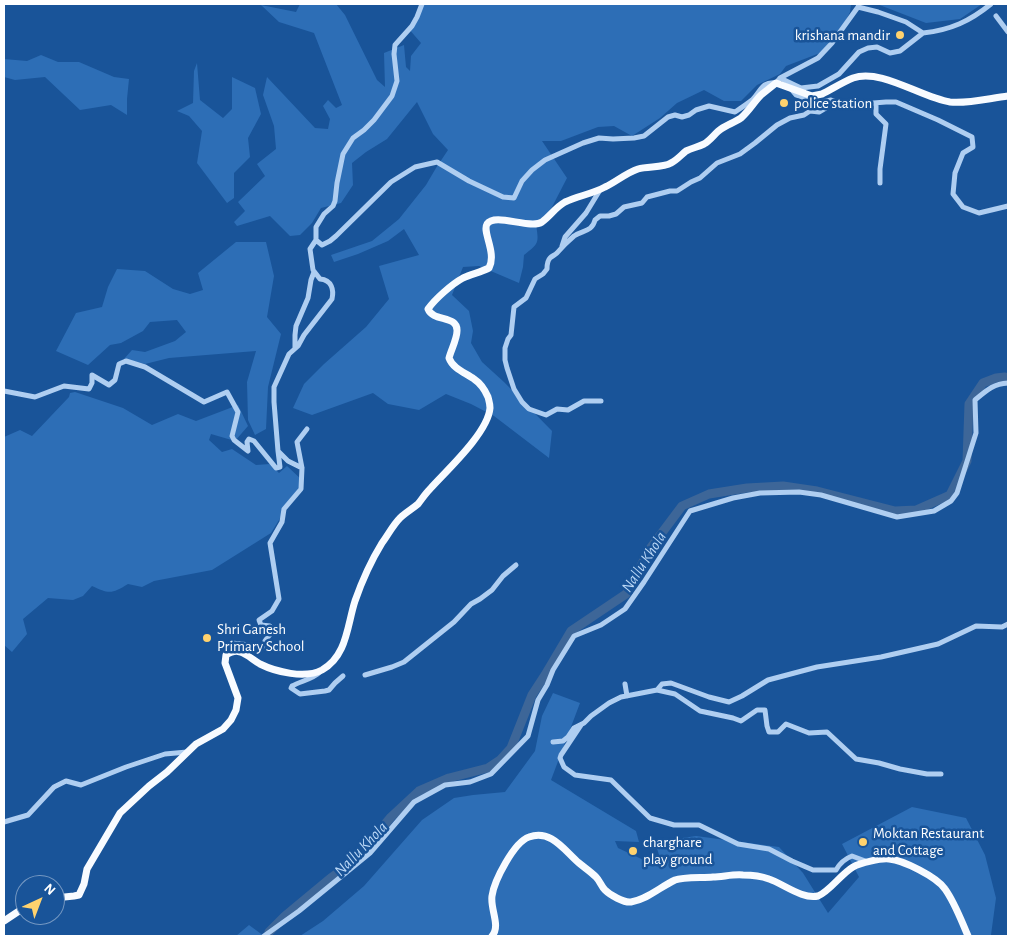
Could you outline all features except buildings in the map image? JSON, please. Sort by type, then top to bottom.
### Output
[{"type":"main road","points":[[65,897],[80,893],[84,884],[86,869],[120,813],[196,744],[223,729],[231,720],[236,710],[238,698],[225,663],[226,655],[239,651],[261,665],[279,671],[303,675],[313,674],[328,666],[340,652],[348,631],[350,616],[358,593],[374,556],[383,542],[400,518],[417,504],[464,452],[483,426],[488,416],[490,402],[476,380],[453,366],[449,358],[458,332],[457,327],[450,320],[438,318],[428,312],[429,307],[451,287],[463,279],[489,268],[492,258],[486,233],[488,222],[500,220],[539,224],[565,202],[600,190],[638,169],[671,164],[685,152],[705,143],[723,128],[741,118],[761,95],[778,80],[791,89],[812,96],[822,94],[854,78],[860,77],[882,79],[950,102],[1008,96]]},
{"type":"main road","points":[[492,936],[495,924],[492,896],[496,882],[518,844],[527,837],[540,834],[562,846],[598,879],[605,890],[628,903],[642,900],[676,880],[741,874],[768,878],[806,896],[818,896],[855,866],[890,859],[912,866],[936,879],[944,887],[954,904],[968,936]]},
{"type":"main road","points":[[4,921],[15,914]]},
{"type":"street","points":[[4,391],[35,398],[64,386],[89,389],[92,383],[92,375],[109,385],[115,380],[119,364],[126,361],[145,367],[204,402],[227,392],[238,412],[232,436],[234,440],[248,452],[247,442],[249,439],[254,441],[276,468],[280,467],[274,387],[287,359],[332,299],[331,285],[328,281],[320,279],[313,270],[310,249],[316,240],[316,227],[335,201],[343,154],[353,138],[374,120],[392,96],[397,81],[394,54],[396,46],[412,26],[422,4]]},
{"type":"street","points":[[778,80],[800,88],[818,86],[839,74],[860,52],[868,48],[877,47],[890,53],[900,51],[923,34],[938,32],[959,25],[992,4]]},
{"type":"street","points":[[316,240],[322,245],[330,241],[391,182],[415,167],[437,162],[469,181],[503,197],[514,198],[522,181],[532,170],[545,160],[583,143],[599,138],[613,139],[644,136],[668,117],[675,115],[688,116],[696,110],[709,106],[735,112],[753,99],[762,87],[818,58],[832,43],[859,5],[906,22],[923,34]]},
{"type":"street","points":[[996,16],[1008,32]]},
{"type":"street","points":[[791,89],[796,95],[818,103],[831,100],[834,103]]},
{"type":"street","points":[[601,400],[584,401],[568,410],[557,409],[546,415],[529,409],[522,402],[514,389],[505,360],[505,348],[511,334],[514,307],[526,298],[535,279],[547,269],[550,258],[578,234],[588,231],[600,216],[616,214],[624,206],[642,203],[647,197],[677,191],[700,178],[718,163],[740,154],[783,121],[804,115],[810,111],[819,112],[834,103],[896,102],[906,105],[972,137],[973,147],[963,153],[955,173],[953,194],[963,206],[979,213],[1008,206]]},
{"type":"street","points":[[876,103],[876,114],[886,124],[880,183]]},
{"type":"street","points":[[562,246],[564,236],[586,213],[600,190]]},
{"type":"street","points":[[296,348],[296,326],[308,298],[314,272]]},
{"type":"street","points":[[264,936],[299,911],[370,853],[414,802],[445,786],[470,782],[491,774],[528,736],[538,700],[553,670],[574,636],[602,625],[625,609],[690,511],[760,492],[799,492],[821,495],[897,517],[934,511],[951,501],[957,492],[976,433],[976,400],[996,384],[1008,383]]},
{"type":"street","points":[[226,655],[228,647],[232,644],[267,647],[265,641],[271,633],[270,626],[261,625],[259,620],[272,611],[279,599],[270,543],[282,522],[284,509],[301,489],[302,468],[298,442],[307,429]]},
{"type":"street","points":[[278,450],[288,461],[302,468]]},
{"type":"street","points":[[365,675],[404,662],[454,622],[471,604],[492,590],[502,576],[516,565]]},
{"type":"street","points":[[657,690],[662,684],[672,683],[709,697],[730,702],[768,680],[817,667],[881,657],[938,644],[976,626],[1002,627],[1008,624]]},
{"type":"street","points":[[322,670],[315,677],[306,679],[291,688],[300,694],[324,692],[329,690],[343,676]]},
{"type":"street","points":[[625,684],[628,696]]},
{"type":"street","points":[[553,742],[563,741],[574,728],[581,725],[609,703],[621,697],[657,690],[675,694],[700,711],[741,721],[757,710],[765,710],[766,726],[769,732],[778,732],[786,724],[809,732],[827,732],[856,759],[879,763],[900,770],[941,774]]},
{"type":"street","points":[[581,725],[560,755],[564,766],[575,775],[611,780],[650,818],[674,825],[699,825],[738,844],[769,849],[813,870],[836,870],[840,864],[852,856],[868,862]]},
{"type":"street","points":[[4,822],[28,815],[54,787],[66,781],[81,785],[165,754],[187,752]]},
{"type":"shaded area","points":[[300,4],[336,4],[345,15],[377,80],[385,87],[384,53],[404,45],[406,67],[410,71],[411,56],[421,43],[408,28],[424,4],[851,4],[850,12],[843,26],[820,53],[786,66],[780,74],[757,85],[741,101],[724,101],[704,90],[677,103],[660,118],[632,136],[614,126],[598,127],[561,141],[542,141],[567,178],[551,209],[536,224],[537,242],[524,255],[519,283],[479,266],[463,267],[452,295],[469,311],[473,331],[471,343],[482,362],[552,431],[549,458],[494,416],[446,394],[419,410],[388,404],[373,393],[312,415],[293,408],[304,384],[366,327],[389,299],[379,266],[419,255],[404,229],[388,241],[358,254],[334,262],[331,255],[372,241],[399,219],[426,185],[448,150],[433,134],[417,102],[387,139],[352,163],[353,185],[341,203],[321,208],[312,223],[300,235],[290,236],[270,216],[237,226],[234,222],[245,211],[238,202],[265,176],[257,164],[276,149],[274,126],[263,95],[267,77],[315,128],[328,129],[330,119],[323,106],[328,100],[336,108],[342,105],[314,33],[279,22],[261,5],[296,12]]},
{"type":"shaded area","points":[[877,4],[982,4],[960,19],[926,23]]},
{"type":"shaded area","points":[[41,55],[58,62],[79,62],[114,77],[129,79],[127,115],[111,105],[80,110],[45,77],[15,80],[4,77],[4,59],[27,61]]},
{"type":"shaded area","points":[[197,63],[200,100],[223,118],[232,109],[232,77],[255,88],[261,114],[248,138],[250,157],[234,173],[234,198],[227,203],[197,163],[202,131],[189,116],[177,111],[193,103],[194,71]]},
{"type":"shaded area","points":[[236,242],[266,242],[274,276],[267,317],[281,334],[268,387],[266,429],[255,435],[248,420],[247,382],[256,351],[169,358],[145,364],[124,359],[132,350],[145,352],[175,341],[186,332],[177,320],[150,322],[143,331],[121,343],[110,345],[88,365],[56,351],[76,313],[102,307],[108,287],[117,269],[145,271],[173,289],[190,294],[203,290],[198,273]]},
{"type":"shaded area","points":[[75,392],[123,408],[152,425],[178,414],[196,421],[238,405],[248,426],[235,441],[211,434],[209,440],[222,452],[232,449],[256,465],[270,464],[279,473],[287,466],[303,481],[271,533],[212,570],[154,581],[142,587],[128,584],[110,592],[92,586],[83,596],[73,600],[48,598],[23,619],[27,634],[12,652],[4,645],[4,437],[20,430],[32,436],[69,397],[70,393]]},
{"type":"shaded area","points":[[553,693],[580,703],[551,780],[636,831],[639,842],[615,841],[618,848],[650,863],[659,855],[655,842],[696,836],[779,847],[803,873],[828,913],[859,877],[842,844],[912,807],[966,818],[985,855],[996,898],[991,935],[300,936],[323,921],[364,886],[422,820],[454,798],[505,792],[535,751],[542,716]]},
{"type":"shaded area","points":[[249,925],[264,936],[236,936]]},
{"type":"waterway","name":"Nallu Khola","points":[[269,932],[285,916],[355,860],[391,817],[419,791],[449,778],[488,768],[500,760],[511,748],[532,695],[571,631],[626,594],[649,550],[682,506],[709,494],[747,488],[783,486],[817,491],[895,511],[916,510],[950,495],[967,461],[969,404],[983,383],[996,378],[1008,378]]},
{"type":"place","name":"krishana mandir","points":[[900,35]]},
{"type":"place","name":"police station","points":[[784,103]]},
{"type":"place","name":"Shri Ganesh Primary School","points":[[207,638]]},
{"type":"place","name":"Moktan Restaurant and Cottage","points":[[863,842]]},
{"type":"place","name":"charghare play ground","points":[[633,851]]}]
